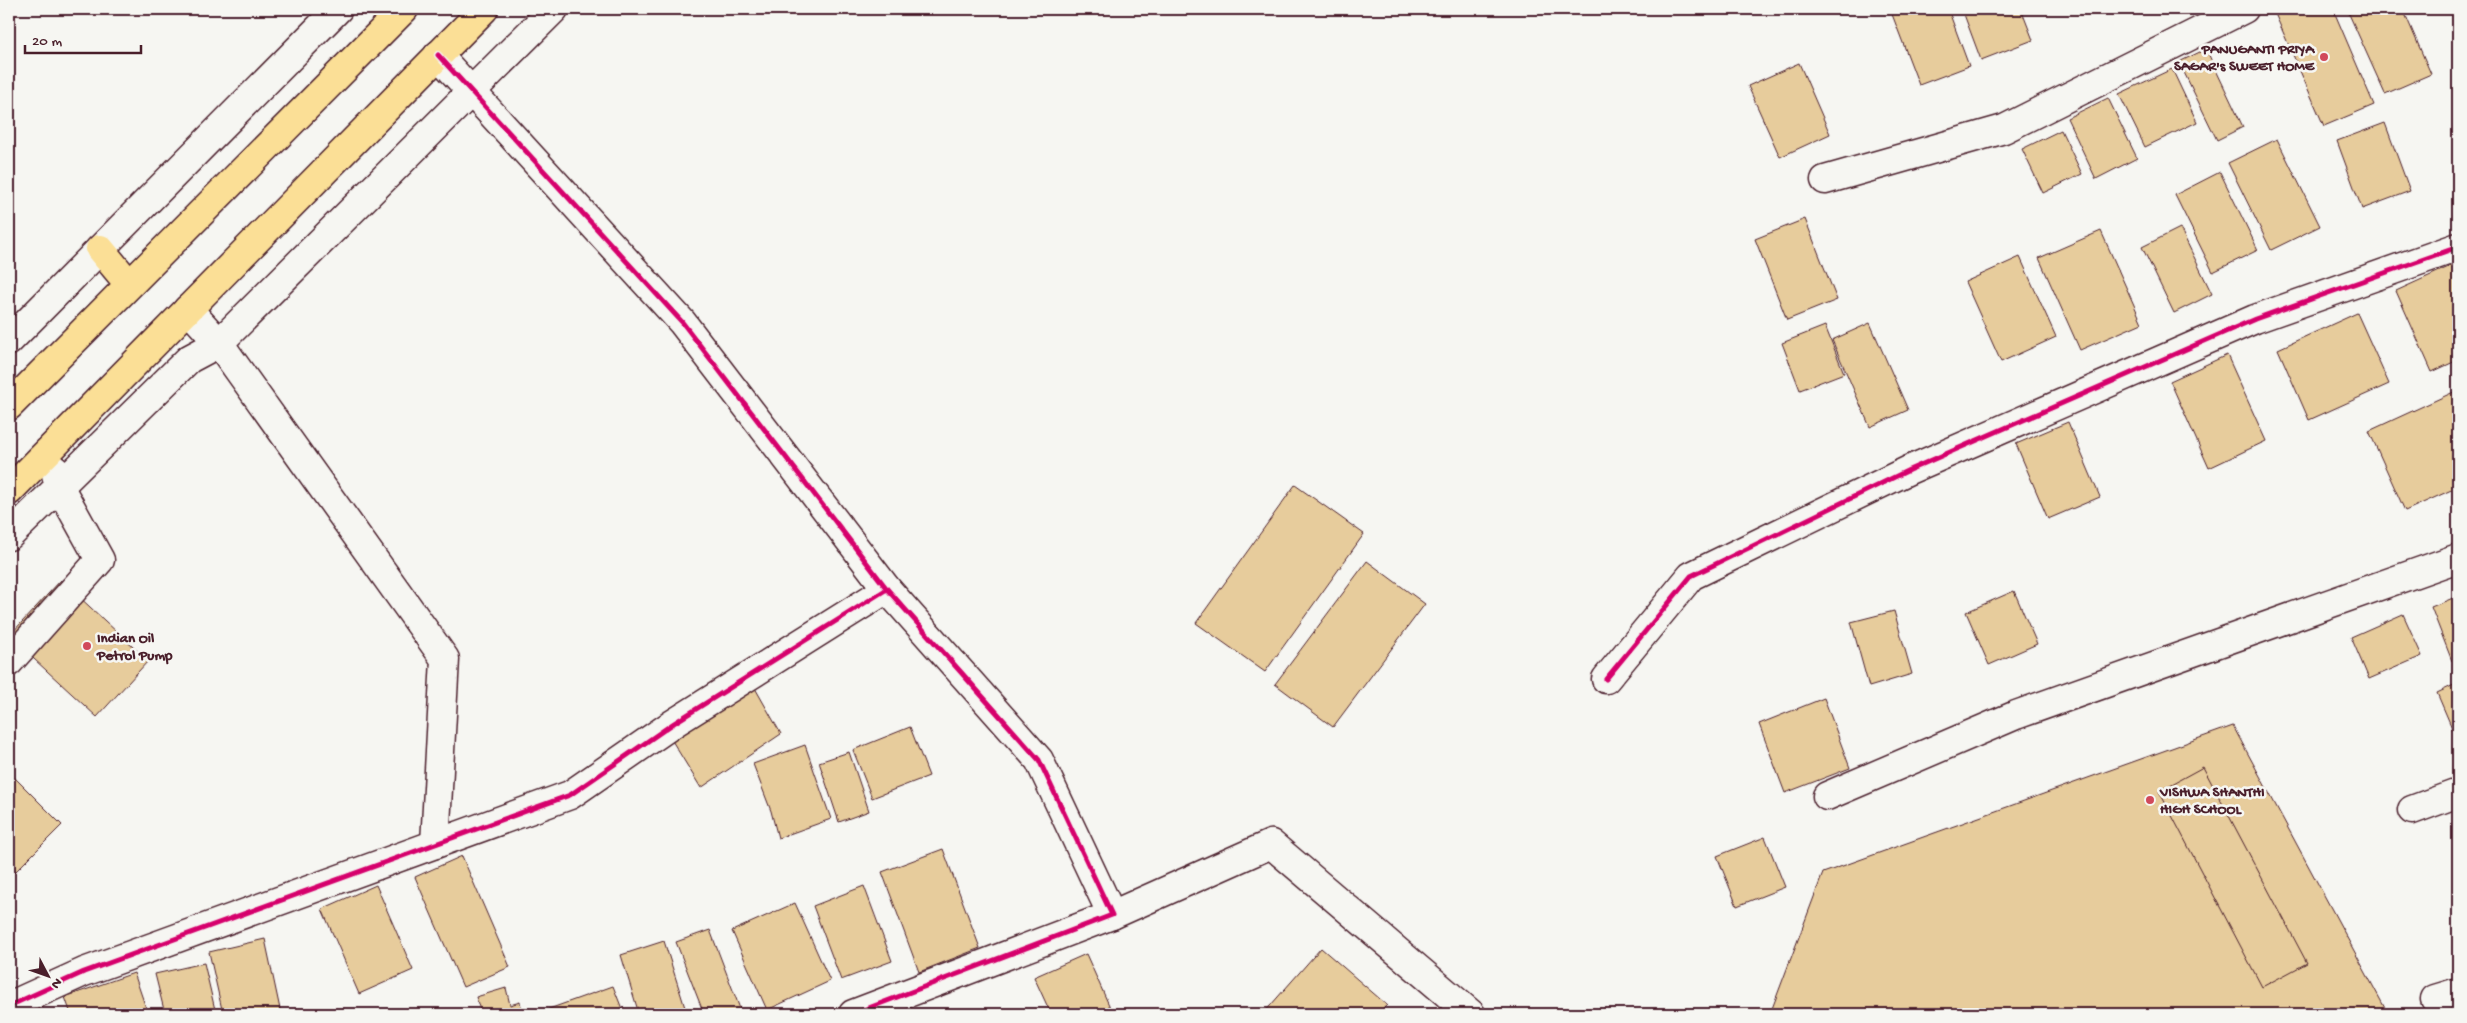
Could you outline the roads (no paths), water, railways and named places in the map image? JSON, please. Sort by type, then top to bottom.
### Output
[{"type":"highway","points":[[9,406],[404,9]]},
{"type":"highway","points":[[9,491],[484,9]]},
{"type":"highway","points":[[100,249],[129,284]]},
{"type":"street","points":[[9,341],[338,9]]},
{"type":"street","points":[[9,536],[189,359],[220,343],[554,9]]},
{"type":"street","points":[[1825,180],[2004,129],[2244,9]]},
{"type":"street","points":[[438,55],[682,322],[887,589],[1039,760],[1112,915]]},
{"type":"street","points":[[1606,679],[1691,576],[1909,470],[2255,319],[2458,247]]},
{"type":"street","points":[[188,309],[220,343],[445,659],[435,844]]},
{"type":"street","points":[[9,662],[100,560],[59,486],[50,449]]},
{"type":"street","points":[[1827,796],[2016,715],[2458,558]]},
{"type":"street","points":[[9,1006],[84,972],[570,795],[674,723],[887,589]]},
{"type":"street","points":[[2412,810],[2458,793]]},
{"type":"street","points":[[853,1014],[1112,915],[1271,844],[1471,1014]]},
{"type":"place","name":"PANUGANTI PRIYA SAGAR's SWEET HOME","points":[[2324,57]]},
{"type":"place","name":"Indian Oil Petrol Pump","points":[[87,646]]},
{"type":"place","name":"VISHWA SHANTHI HIGH SCHOOL","points":[[2150,800]]}]
